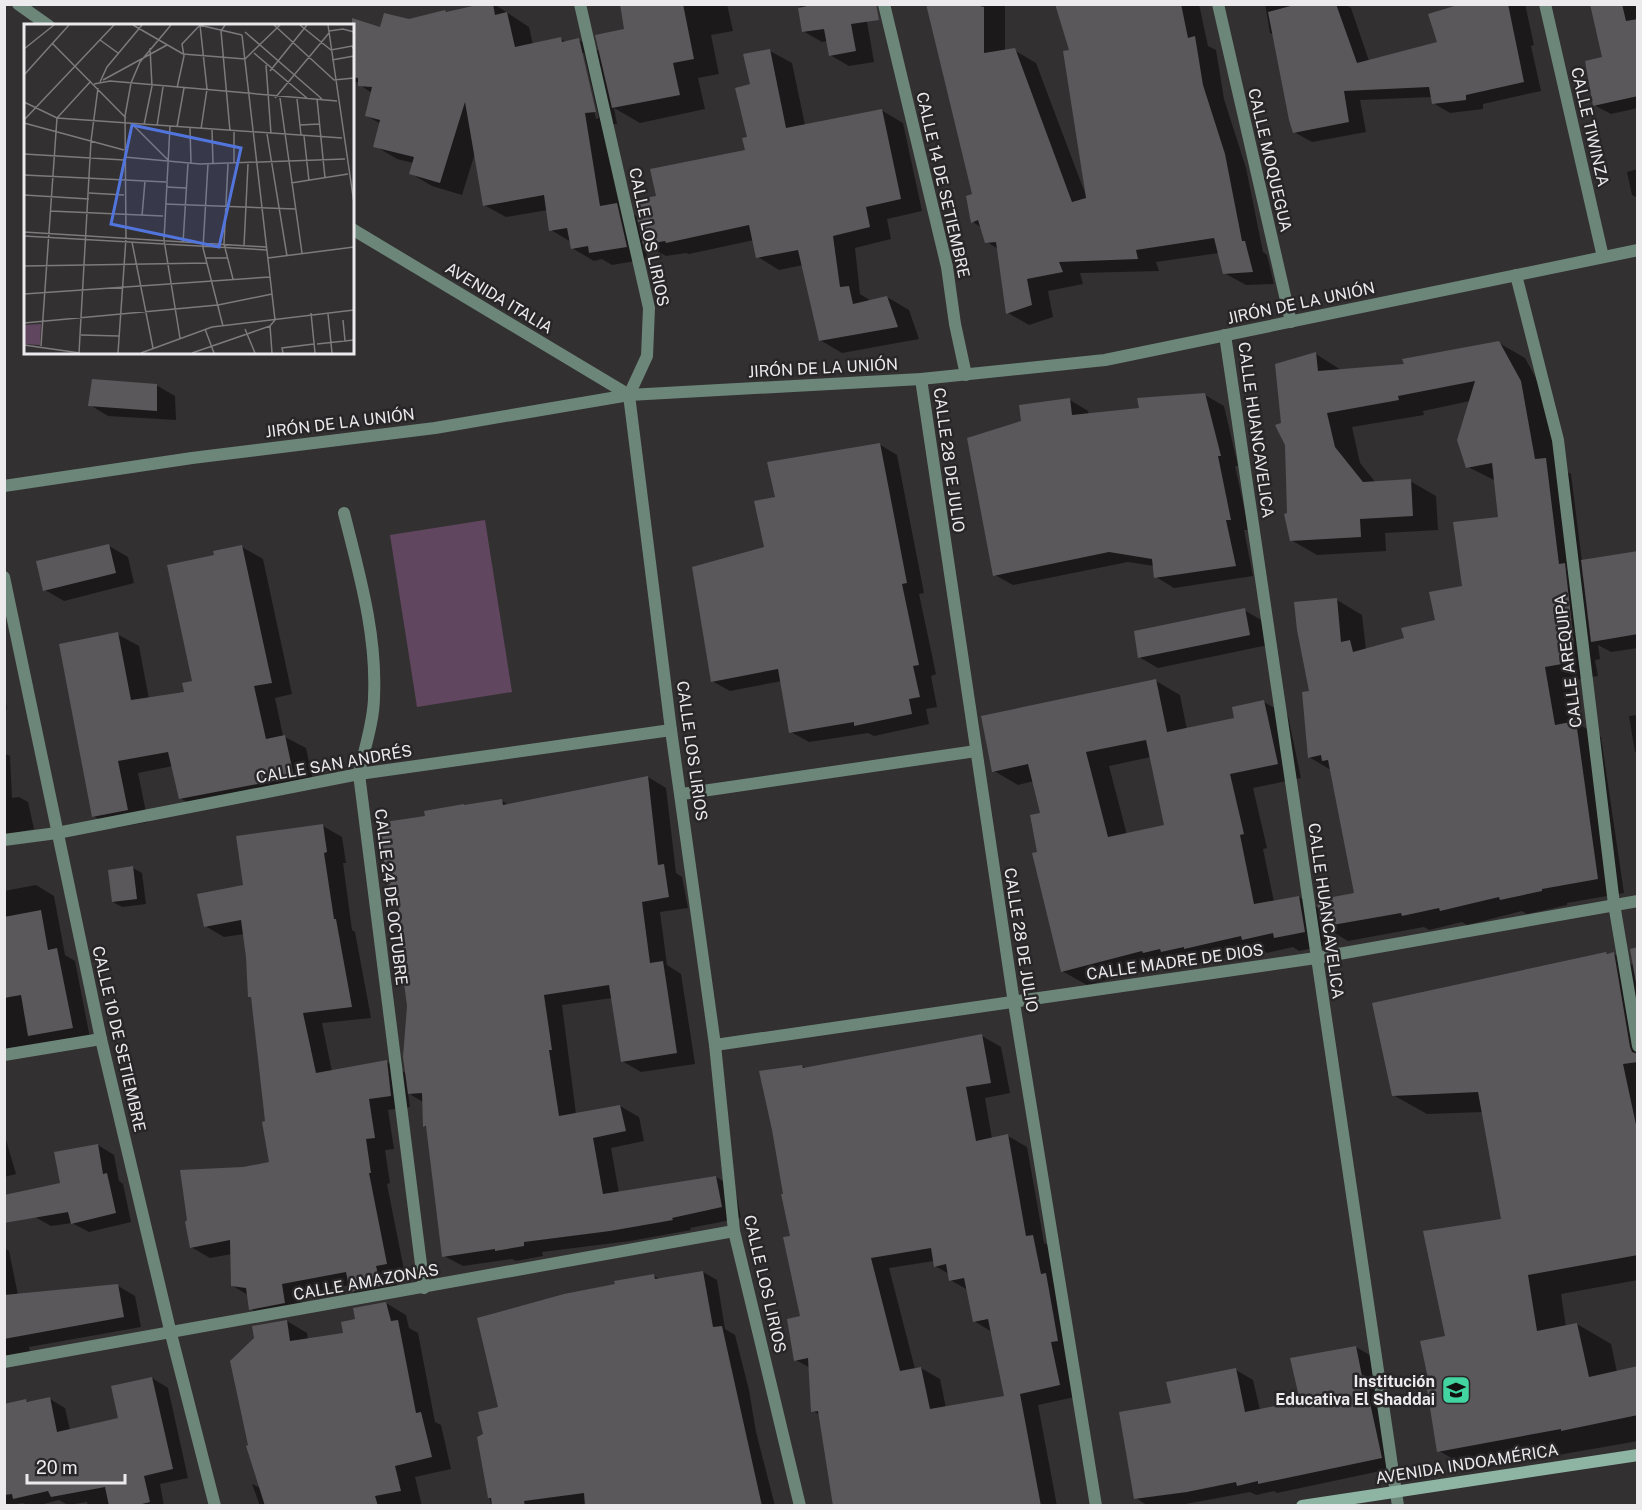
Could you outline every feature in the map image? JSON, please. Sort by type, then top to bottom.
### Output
[{"type":"street","points":[[18,4],[46,24]]},
{"type":"street","name":"CALLE LOS LIRIOS","points":[[580,4],[649,308],[647,356],[629,395],[671,730],[682,794],[715,1045],[734,1231],[800,1506]]},
{"type":"street","name":"CALLE 14 DE SETIEMBRE","points":[[884,4],[947,267],[955,324],[966,375]]},
{"type":"street","name":"CALLE MOQUEGUA","points":[[1218,4],[1291,322]]},
{"type":"street","name":"CALLE TIWINZA","points":[[1545,4],[1603,257]]},
{"type":"street","name":"AVENIDA ITALIA","points":[[354,230],[629,395]]},
{"type":"street","name":"JIRÓN DE LA UNIÓN","points":[[4,486],[192,458],[435,428],[629,395],[921,379],[1105,360],[1638,249]]},
{"type":"street","name":"CALLE AREQUIPA","points":[[1516,275],[1558,440],[1614,904],[1638,1046]]},
{"type":"street","name":"CALLE HUANCAVELICA","points":[[1226,335],[1398,1506]]},
{"type":"street","name":"CALLE 28 DE JULIO","points":[[921,379],[1014,1003],[1096,1506]]},
{"type":"street","name":"CALLE 24 DE OCTUBRE","points":[[344,513],[368,612],[373,655],[375,698],[359,774],[424,1288]]},
{"type":"street","name":"CALLE 10 DE SETIEMBRE","points":[[4,577],[101,1039],[171,1334],[215,1506]]},
{"type":"street","name":"CALLE SAN ANDRÉS","points":[[4,840],[57,833],[359,774],[671,730]]},
{"type":"street","points":[[682,794],[976,751]]},
{"type":"street","name":"CALLE MADRE DE DIOS","points":[[715,1045],[1316,958],[1638,901]]},
{"type":"street","points":[[4,1055],[101,1039]]},
{"type":"street","name":"CALLE AMAZONAS","points":[[4,1362],[171,1334],[734,1231]]},
{"type":"street","name":"AVENIDA INDOAMÉRICA","points":[[1302,1506],[1638,1455]]},
{"type":"shaded area","points":[[485,520],[512,692],[417,707],[390,535]]},
{"type":"building","points":[[482,4],[493,4],[495,15],[507,12],[515,47],[561,37],[562,42],[579,38],[596,112],[585,113],[600,206],[617,203],[627,247],[589,253],[588,246],[571,249],[567,228],[549,231],[544,195],[483,206],[465,102],[440,183],[409,174],[414,157],[373,147],[380,120],[365,116],[372,87],[358,86],[358,78],[354,77],[352,18],[380,27],[384,13],[409,19],[445,10],[446,12]]},
{"type":"building","points":[[620,4],[683,4],[694,59],[673,63],[680,95],[612,108],[595,35],[624,29]]},
{"type":"building","points":[[816,4],[876,4],[879,20],[851,24],[856,51],[829,56],[824,29],[802,32],[798,8]]},
{"type":"building","points":[[926,4],[971,4],[984,7],[984,53],[1015,48],[1072,202],[1086,198],[1063,51],[1069,50],[1055,4],[1181,4],[1188,38],[1195,36],[1203,85],[1225,154],[1242,241],[1245,241],[1253,272],[1223,274],[1214,238],[1136,250],[1138,259],[1059,262],[1063,272],[1027,279],[1032,305],[1006,314],[996,242],[985,243],[978,220],[971,223],[966,196],[972,194]]},
{"type":"building","points":[[1298,4],[1336,4],[1357,63],[1437,42],[1428,14],[1461,4],[1508,4],[1524,82],[1466,95],[1466,100],[1432,104],[1429,87],[1344,91],[1349,122],[1293,133],[1268,12]]},
{"type":"building","points":[[1590,4],[1622,4],[1626,21],[1638,19],[1638,96],[1593,106],[1585,61],[1602,57]]},
{"type":"building","points":[[770,49],[786,128],[882,109],[901,199],[866,207],[870,227],[833,236],[840,287],[849,286],[853,304],[887,296],[898,327],[819,341],[798,250],[756,258],[749,225],[666,243],[665,241],[643,245],[633,200],[656,196],[650,169],[745,150],[742,138],[747,137],[735,88],[750,84],[743,54]]},
{"type":"building","points":[[1499,341],[1521,381],[1535,459],[1546,458],[1559,564],[1565,563],[1574,645],[1570,646],[1573,662],[1545,667],[1555,725],[1576,721],[1598,879],[1542,889],[1542,891],[1500,900],[1499,897],[1440,911],[1439,908],[1402,916],[1401,913],[1321,927],[1317,900],[1354,893],[1328,760],[1322,761],[1321,755],[1308,758],[1302,692],[1309,691],[1294,602],[1337,598],[1341,642],[1350,640],[1353,652],[1404,638],[1401,628],[1435,620],[1429,592],[1462,586],[1453,522],[1498,517],[1492,463],[1466,468],[1457,440],[1475,381],[1398,396],[1399,400],[1327,413],[1335,447],[1363,482],[1411,479],[1413,516],[1360,519],[1361,537],[1290,541],[1284,514],[1287,513],[1285,445],[1275,425],[1281,423],[1275,364],[1316,352],[1318,371],[1404,364],[1402,359]]},
{"type":"building","points":[[92,379],[157,384],[157,411],[88,406]]},
{"type":"building","points":[[1205,393],[1221,456],[1218,456],[1231,520],[1226,520],[1236,566],[1154,578],[1152,559],[1109,552],[993,576],[967,438],[1021,421],[1019,405],[1070,398],[1072,415],[1139,408],[1137,398]]},
{"type":"building","points":[[880,443],[907,583],[902,584],[919,665],[913,666],[920,697],[909,699],[912,714],[854,726],[854,722],[789,733],[778,669],[711,682],[692,567],[764,547],[754,501],[775,497],[767,462]]},
{"type":"building","points":[[109,544],[116,573],[43,591],[36,561]]},
{"type":"building","points":[[242,545],[272,683],[254,686],[266,739],[285,735],[294,777],[179,799],[168,752],[118,761],[128,810],[92,817],[59,644],[118,632],[131,700],[184,692],[182,683],[192,681],[167,565],[214,555],[213,551]]},
{"type":"building","points":[[1638,551],[1638,634],[1591,642],[1581,560]]},
{"type":"building","points":[[1245,608],[1250,635],[1138,658],[1134,631]]},
{"type":"building","points":[[1156,679],[1167,732],[1234,718],[1232,707],[1264,700],[1278,764],[1230,774],[1244,834],[1240,835],[1254,904],[1299,896],[1305,932],[1274,938],[1273,933],[1242,940],[1241,936],[1184,949],[1184,947],[1161,952],[1160,949],[1143,953],[1142,951],[1061,972],[1032,853],[1037,852],[1030,815],[1040,813],[1028,764],[992,772],[981,716]],"holes":[[[1146,740],[1164,825],[1108,837],[1086,752]]]},
{"type":"building","points":[[648,776],[658,865],[664,864],[669,897],[642,902],[650,963],[663,961],[677,1053],[621,1062],[609,985],[544,995],[552,1050],[549,1050],[559,1116],[620,1105],[626,1131],[593,1138],[603,1194],[716,1176],[722,1207],[672,1218],[673,1220],[524,1242],[524,1246],[495,1251],[495,1249],[442,1257],[426,1126],[423,1127],[422,1093],[408,1094],[403,1057],[407,1006],[403,975],[406,975],[398,900],[390,901],[378,823],[425,816],[424,811],[464,804],[502,799],[503,805]]},
{"type":"building","points":[[323,824],[327,852],[324,853],[334,919],[336,919],[352,1007],[303,1013],[316,1073],[387,1060],[391,1096],[369,1099],[375,1138],[366,1139],[371,1173],[369,1173],[387,1264],[376,1266],[381,1286],[350,1292],[346,1272],[282,1284],[285,1303],[249,1310],[246,1288],[231,1286],[230,1240],[190,1248],[185,1222],[187,1220],[180,1170],[243,1167],[269,1162],[262,1122],[265,1121],[251,997],[248,997],[241,920],[204,927],[197,894],[243,885],[236,836]]},
{"type":"building","points":[[133,866],[137,899],[112,902],[108,870]]},
{"type":"building","points":[[41,910],[48,950],[57,948],[73,1028],[28,1036],[21,995],[4,998],[4,917]]},
{"type":"building","points":[[1638,947],[1638,994],[1630,949]]},
{"type":"building","points":[[1606,952],[1607,954],[1614,952],[1630,1047],[1632,1052],[1638,1054],[1638,1062],[1623,1064],[1638,1134],[1638,1255],[1528,1275],[1537,1331],[1577,1323],[1589,1377],[1638,1366],[1638,1415],[1437,1452],[1426,1383],[1429,1383],[1420,1341],[1445,1336],[1423,1231],[1501,1219],[1478,1092],[1392,1096],[1372,1003]]},
{"type":"building","points":[[982,1034],[991,1083],[966,1087],[976,1141],[1008,1134],[1026,1236],[1033,1235],[1041,1274],[1046,1273],[1058,1341],[1051,1342],[1060,1385],[1020,1394],[1041,1506],[833,1506],[818,1411],[811,1412],[808,1358],[794,1361],[787,1319],[800,1316],[783,1237],[790,1236],[781,1194],[783,1194],[772,1130],[759,1071],[802,1065],[803,1068]],"holes":[[[931,1248],[934,1267],[946,1264],[949,1281],[964,1278],[973,1322],[988,1319],[1004,1396],[930,1409],[921,1367],[900,1371],[871,1258]]]},
{"type":"building","points":[[98,1144],[103,1174],[107,1173],[116,1213],[71,1224],[68,1212],[4,1223],[4,1195],[60,1183],[54,1152]]},
{"type":"building","points":[[703,1271],[713,1327],[722,1326],[762,1506],[585,1506],[584,1493],[524,1501],[525,1506],[492,1506],[491,1498],[488,1498],[477,1437],[483,1434],[478,1412],[498,1407],[477,1318],[564,1294],[615,1284],[614,1281],[654,1274],[655,1279]]},
{"type":"building","points":[[118,1284],[124,1317],[4,1339],[4,1295]]},
{"type":"building","points":[[386,1302],[391,1321],[398,1320],[416,1413],[421,1412],[432,1457],[395,1466],[401,1491],[375,1496],[378,1506],[265,1506],[246,1446],[248,1445],[230,1361],[254,1338],[252,1326],[287,1320],[290,1341],[343,1333],[341,1322],[355,1319],[353,1308]]},
{"type":"building","points":[[1356,1346],[1382,1458],[1258,1484],[1258,1481],[1237,1486],[1236,1482],[1187,1492],[1134,1499],[1119,1412],[1171,1403],[1166,1382],[1236,1368],[1245,1412],[1300,1401],[1290,1358]]},
{"type":"building","points":[[152,1377],[173,1469],[144,1476],[150,1502],[134,1506],[109,1506],[105,1487],[51,1497],[48,1491],[13,1499],[12,1494],[4,1495],[4,1404],[50,1397],[57,1432],[118,1418],[111,1386]]},
{"type":"place","name":"Institución Educativa El Shaddai","points":[[1456,1390]]}]
